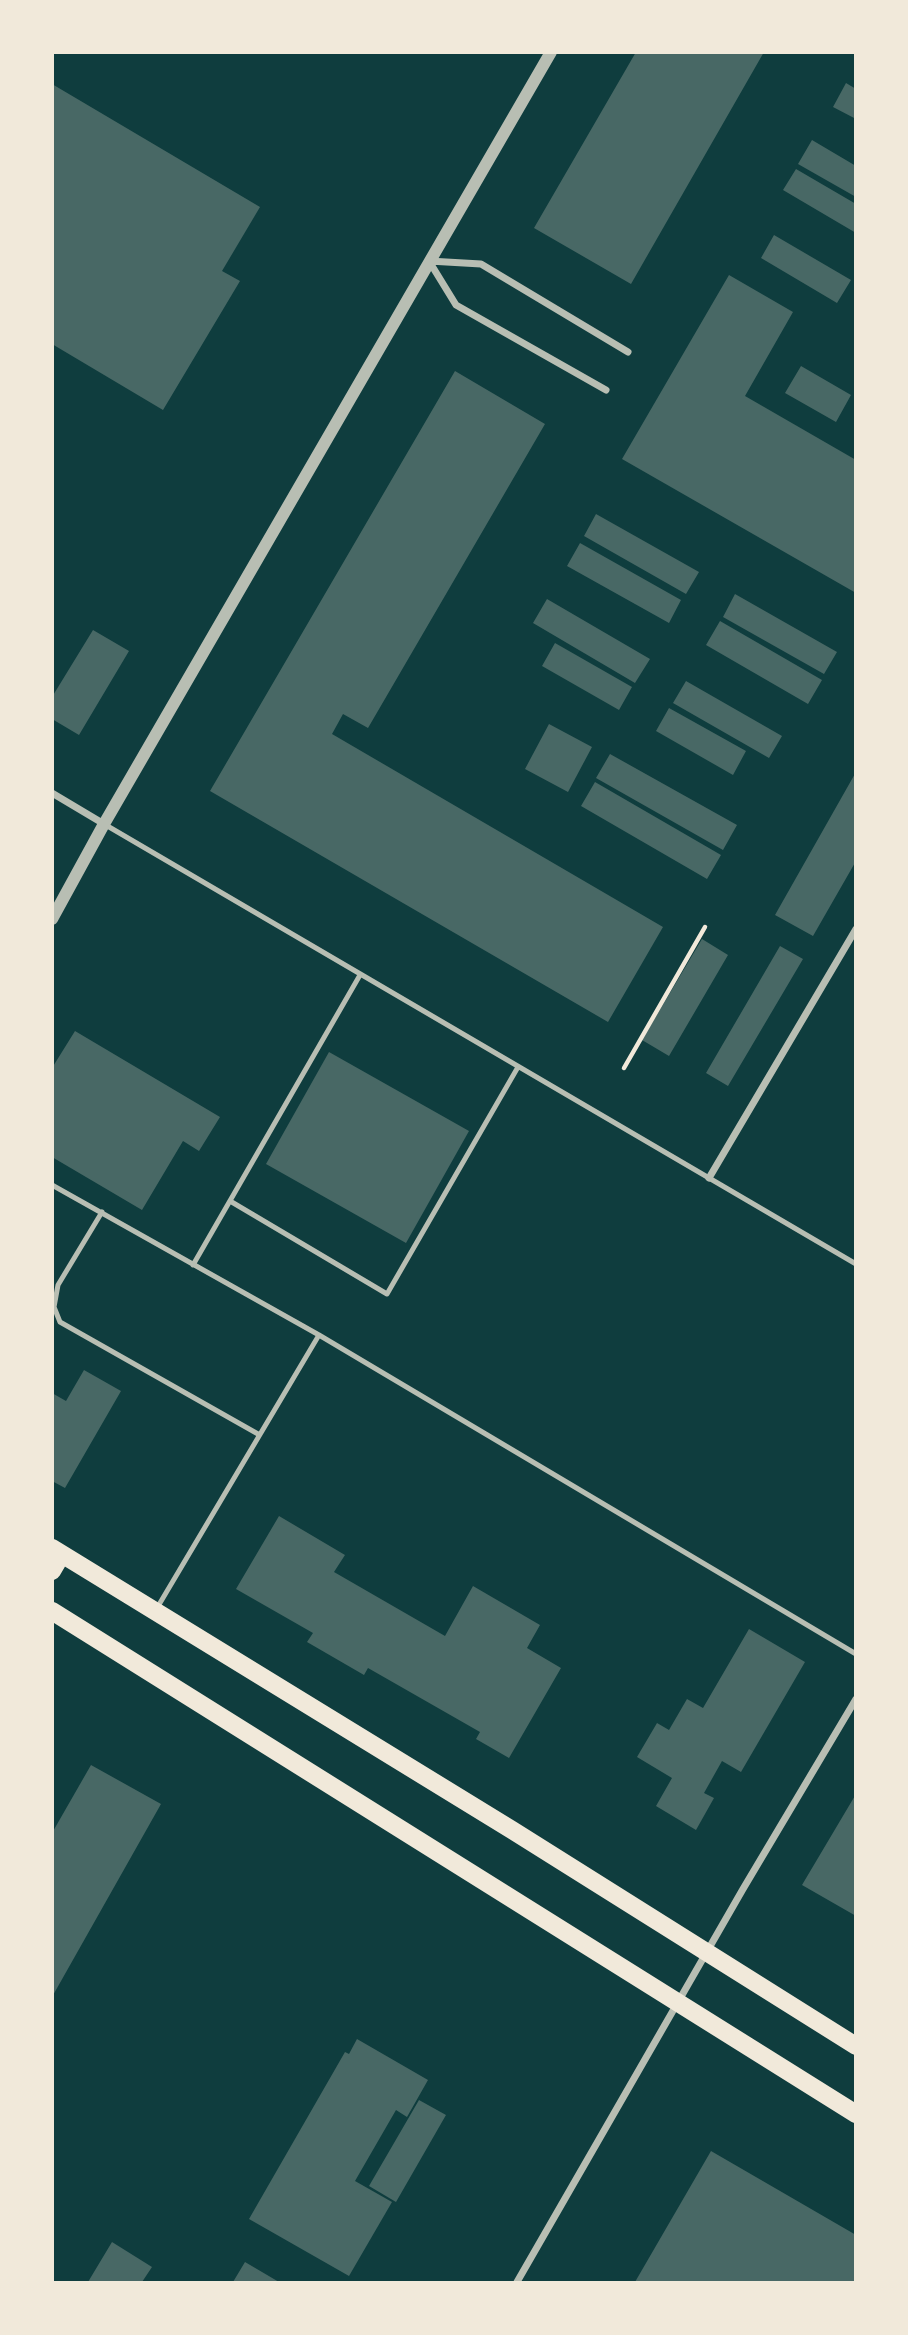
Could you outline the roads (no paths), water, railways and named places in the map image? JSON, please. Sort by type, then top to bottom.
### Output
[{"type":"main road","points":[[52,1571],[57,1551],[512,1830],[705,1954],[856,2046]]},
{"type":"main road","points":[[52,1611],[856,2114]]},
{"type":"street","points":[[52,919],[104,824],[551,52]]},
{"type":"street","points":[[429,261],[481,264],[628,352]]},
{"type":"street","points":[[429,261],[456,305],[606,390]]},
{"type":"street","points":[[52,793],[104,824]]},
{"type":"street","points":[[709,1178],[856,929]]},
{"type":"street","points":[[517,2283],[705,1954],[856,1699]]},
{"type":"lane","points":[[104,824],[856,1264]]},
{"type":"lane","points":[[193,1265],[360,975]]},
{"type":"lane","points":[[230,1201],[387,1294],[519,1068]]},
{"type":"lane","points":[[52,1185],[318,1335],[856,1654]]},
{"type":"lane","points":[[102,1212],[58,1285],[54,1307],[60,1322],[258,1434]]},
{"type":"lane","points":[[155,1611],[318,1335]]}]
